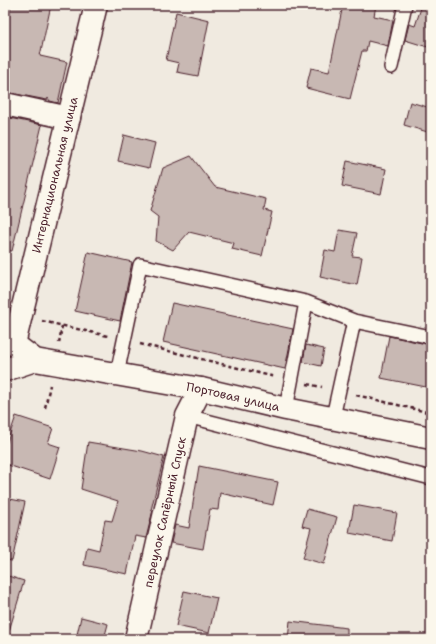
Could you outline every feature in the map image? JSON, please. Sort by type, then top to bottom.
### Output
[{"type":"street","name":"Интернациональная улица","points":[[5,372],[10,343],[21,316],[70,118],[96,5]]},
{"type":"street","points":[[5,104],[70,118]]},
{"type":"street","name":"Портовая улица","points":[[10,343],[35,360],[201,388],[286,409],[333,417],[431,438]]},
{"type":"street","name":"Портовая улица","points":[[5,372],[35,360]]},
{"type":"street","name":"переулок Сапёрный Спуск","points":[[136,639],[186,416],[201,388]]},
{"type":"lane","points":[[391,67],[405,5]]},
{"type":"lane","points":[[117,374],[140,265],[306,302],[354,321],[431,337]]},
{"type":"lane","points":[[286,409],[306,302]]},
{"type":"lane","points":[[333,417],[354,321]]},
{"type":"lane","points":[[186,416],[431,478]]},
{"type":"path","points":[[21,316],[431,413]]},
{"type":"building","points":[[11,5],[51,5],[40,56],[67,62],[58,103],[50,101],[48,98],[47,100],[5,92],[5,33]]},
{"type":"building","points":[[343,5],[376,5],[374,16],[393,20],[388,46],[368,41],[366,51],[362,51],[350,99],[306,88],[311,68],[329,72]]},
{"type":"building","points":[[422,5],[431,5],[431,48],[405,40],[409,24],[415,26]]},
{"type":"building","points":[[176,12],[209,20],[198,76],[177,72],[179,63],[166,60]]},
{"type":"building","points":[[410,102],[431,108],[431,133],[404,125]]},
{"type":"building","points":[[5,117],[42,125],[12,251],[5,250]]},
{"type":"building","points":[[124,135],[155,143],[149,168],[118,161]]},
{"type":"building","points":[[191,156],[215,187],[266,199],[264,210],[272,212],[262,256],[232,249],[234,243],[189,232],[173,250],[156,241],[158,217],[150,211],[163,168]]},
{"type":"building","points":[[347,161],[386,169],[381,194],[342,186]]},
{"type":"building","points":[[339,230],[357,233],[352,256],[362,257],[357,285],[320,277],[325,250],[335,252]]},
{"type":"building","points":[[88,252],[132,262],[120,321],[75,311]]},
{"type":"building","points":[[172,303],[293,329],[285,369],[163,342]]},
{"type":"building","points":[[389,336],[431,345],[431,388],[381,378]]},
{"type":"building","points":[[306,345],[324,349],[321,366],[303,362]]},
{"type":"building","points":[[16,416],[53,428],[48,443],[60,447],[50,479],[5,464],[5,448]]},
{"type":"building","points":[[88,442],[142,451],[164,457],[146,538],[135,536],[127,574],[84,565],[87,547],[99,550],[105,520],[112,521],[118,501],[81,489]]},
{"type":"building","points":[[199,466],[278,482],[273,505],[220,493],[218,510],[210,509],[203,549],[171,543],[175,525],[189,528]]},
{"type":"building","points":[[5,498],[25,502],[12,561],[5,560]]},
{"type":"building","points":[[354,505],[397,513],[392,541],[349,533]]},
{"type":"building","points":[[307,509],[337,517],[324,564],[303,558],[311,528],[302,526]]},
{"type":"building","points":[[5,575],[24,581],[9,631],[5,630]]},
{"type":"building","points":[[184,591],[217,598],[209,633],[176,626]]},
{"type":"building","points":[[81,617],[108,624],[104,639],[76,639]]},
{"type":"building","points":[[290,621],[347,628],[347,639],[288,639]]}]
